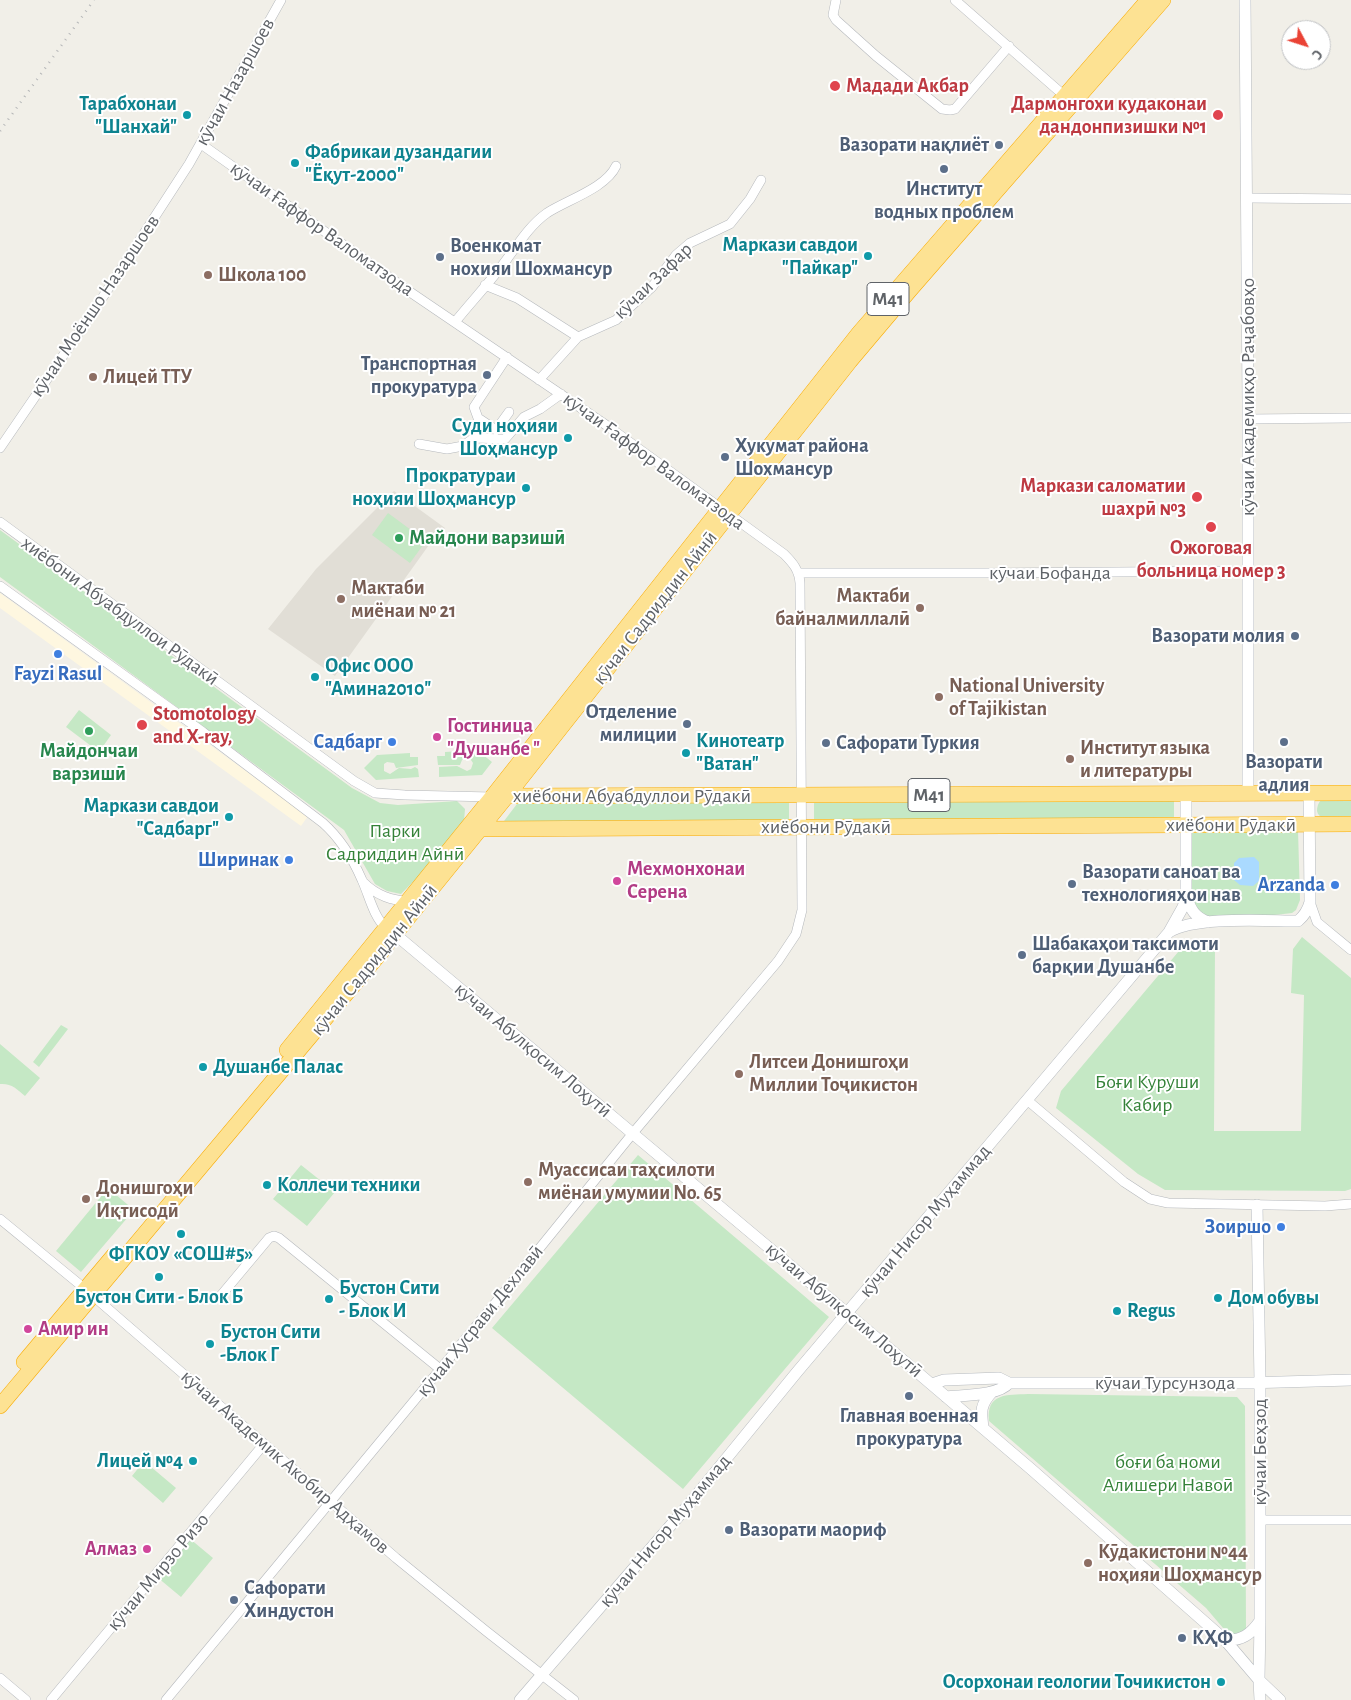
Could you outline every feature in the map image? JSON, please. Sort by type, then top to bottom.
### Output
[{"type":"highway","name":"кӯчаи Садриддин Айнӣ","points":[[0,1390],[88,1292],[344,988],[499,796],[865,334],[1069,99],[1148,0]]},
{"type":"highway","name":"кӯчаи Садриддин Айнӣ","points":[[1069,99],[1092,81],[1163,0]]},
{"type":"highway","name":"хиёбони Абуабдуллои Рӯдакӣ","points":[[499,796],[1351,793]]},
{"type":"highway","name":"кӯчаи Садриддин Айнӣ","points":[[414,902],[481,829],[499,796]]},
{"type":"highway","name":"хиёбони Рӯдакӣ","points":[[481,829],[1351,824]]},
{"type":"highway","name":"кӯчаи Садриддин Айнӣ","points":[[0,1406],[88,1292]]},
{"type":"street","name":"кӯчаи Назаршоев","points":[[189,164],[281,0]]},
{"type":"street","points":[[836,0],[833,15],[836,20],[876,56],[942,109],[955,109],[1009,46]]},
{"type":"street","points":[[955,0],[1069,99]]},
{"type":"street","name":"кӯчаи Академикҳо Раҷабовҳо","points":[[1245,0],[1248,794]]},
{"type":"street","name":"кӯчаи Ғаффор Валоматзода","points":[[201,144],[370,264],[635,446],[784,554],[799,573]]},
{"type":"street","name":"кӯчаи Моёншо Назаршоев","points":[[0,448],[97,306],[189,164]]},
{"type":"street","points":[[455,322],[524,235],[547,214],[604,180],[613,172],[616,166]]},
{"type":"street","name":"кӯчаи Зафар","points":[[540,380],[578,338],[616,320],[652,287],[676,255],[690,243],[730,224],[750,199],[761,180]]},
{"type":"street","points":[[1247,198],[1351,199]]},
{"type":"street","points":[[485,285],[516,298],[578,338]]},
{"type":"street","points":[[507,357],[474,407],[478,418],[496,430],[509,412]]},
{"type":"street","points":[[419,444],[447,449],[463,446],[474,438],[505,439],[524,417],[540,409],[561,394]]},
{"type":"street","points":[[1248,419],[1351,418]]},
{"type":"street","name":"хиёбони Абуабдуллои Рӯдакӣ","points":[[0,522],[354,781],[375,793],[499,796]]},
{"type":"street","name":"кӯчаи Бофанда","points":[[799,573],[1248,571]]},
{"type":"street","points":[[799,573],[801,827]]},
{"type":"street","points":[[0,586],[203,732],[323,823],[338,837],[363,882],[368,898],[378,917],[391,931]]},
{"type":"street","name":"кӯчаи Нисор Муҳаммад","points":[[520,1700],[614,1594],[1169,932],[1183,907],[1186,897],[1186,794]]},
{"type":"street","points":[[1308,794],[1310,902],[1317,922],[1351,950]]},
{"type":"street","name":"кӯчаи Хусрави Дехлавӣ","points":[[166,1700],[778,961],[799,928],[802,910],[801,827]]},
{"type":"street","points":[[363,882],[384,897],[414,902]]},
{"type":"street","points":[[1186,897],[1194,914],[1208,922]]},
{"type":"street","points":[[1298,921],[1306,912],[1310,902]]},
{"type":"street","points":[[1169,932],[1181,926],[1208,922],[1317,922]]},
{"type":"street","name":"кӯчаи Абулқосим Лоҳутӣ","points":[[391,931],[983,1428],[1225,1640],[1258,1680],[1280,1700]]},
{"type":"street","points":[[1027,1100],[1118,1177],[1150,1199],[1174,1203],[1325,1206],[1351,1204]]},
{"type":"street","name":"кӯчаи Беҳзод","points":[[1257,1205],[1260,1382],[1260,1621],[1258,1680],[1260,1700]]},
{"type":"street","name":"кӯчаи Академик Акобир Адҳамов","points":[[0,1220],[88,1292],[396,1558],[574,1700]]},
{"type":"street","points":[[218,1299],[269,1238],[274,1236],[279,1238],[440,1369]]},
{"type":"street","name":"кӯчаи Турсунзода","points":[[932,1384],[944,1380],[999,1378],[1009,1383],[1351,1380]]},
{"type":"street","name":"кӯчаи Турсунзода","points":[[946,1396],[992,1392],[1001,1390],[1009,1383]]},
{"type":"street","points":[[983,1428],[981,1410],[984,1400],[992,1392]]},
{"type":"street","name":"кӯчаи Мирзо Ризо","points":[[51,1700],[264,1444]]},
{"type":"street","points":[[1260,1520],[1351,1520]]},
{"type":"street","points":[[1225,1640],[1247,1636],[1260,1621]]},
{"type":"street","points":[[0,1678],[26,1700]]},
{"type":"shaded area","name":"Мактаби миёнаи № 21","points":[[394,491],[445,528],[437,539],[434,538],[335,676],[268,629],[316,569]]},
{"type":"shaded area","points":[[0,593],[308,816],[301,826],[0,608]]},
{"type":"green space","name":"Майдони варзишӣ","points":[[388,513],[426,541],[410,563],[372,535]]},
{"type":"green space","name":"Парки Садриддин Айнӣ","points":[[0,530],[352,788],[380,803],[398,805],[457,801],[465,809],[464,821],[423,872],[401,894],[387,891],[375,884],[344,830],[0,577]]},
{"type":"green space","name":"Майдончаи варзишӣ","points":[[79,710],[111,735],[99,752],[66,727]]},
{"type":"green space","points":[[477,750],[492,762],[482,775],[439,777],[439,767],[457,766],[467,771],[471,769],[473,763],[471,760],[464,758],[460,765],[438,765],[437,756],[445,756],[445,752]]},
{"type":"green space","points":[[410,753],[410,757],[418,757],[418,765],[396,768],[394,763],[387,762],[384,764],[384,771],[390,774],[399,768],[411,769],[415,767],[418,769],[419,777],[376,780],[364,768],[377,755]]},
{"type":"green space","points":[[1351,799],[1351,820],[1326,819],[1319,815],[1317,811],[1321,800]]},
{"type":"green space","points":[[520,800],[789,803],[789,824],[504,821]]},
{"type":"green space","points":[[1174,801],[1174,821],[814,823],[814,803]]},
{"type":"green space","points":[[1298,830],[1300,900],[1296,910],[1292,913],[1248,918],[1207,918],[1199,913],[1189,897],[1192,832]]},
{"type":"green space","name":"Боғи Куруши Кабир","points":[[1302,937],[1351,978],[1351,1189],[1345,1191],[1165,1190],[1138,1174],[1056,1108],[1061,1091],[1184,945],[1215,946],[1214,1131],[1301,1131],[1304,995],[1291,993],[1293,949]]},
{"type":"green space","points":[[61,1025],[68,1029],[39,1067],[33,1062]]},
{"type":"green space","points":[[0,1044],[40,1078],[25,1096],[11,1086],[0,1084]]},
{"type":"green space","points":[[638,1155],[829,1317],[683,1489],[492,1328]]},
{"type":"green space","points":[[301,1165],[335,1192],[307,1226],[273,1199]]},
{"type":"green space","points":[[108,1188],[134,1210],[81,1272],[56,1251]]},
{"type":"green space","name":"боғи ба номи Алишери Навоӣ","points":[[1028,1394],[1237,1397],[1245,1406],[1246,1631],[1241,1636],[1229,1635],[1206,1608],[989,1421],[989,1412],[994,1400],[999,1397]]},
{"type":"green space","points":[[144,1461],[176,1488],[163,1503],[132,1476]]},
{"type":"green space","points":[[189,1538],[213,1558],[181,1597],[157,1577]]},
{"type":"water","points":[[1254,857],[1259,862],[1259,881],[1253,886],[1240,885],[1234,880],[1234,863],[1239,858]]},
{"type":"railway","points":[[0,131],[94,0]]},
{"type":"place","name":"Мадади Акбар","points":[[835,86]]},
{"type":"place","name":"Тарабхонаи \"Шанхай\"","points":[[187,115]]},
{"type":"place","name":"Дармонгохи кудаконаи дандонпизишки №1","points":[[1218,115]]},
{"type":"place","name":"Вазорати нақлиёт","points":[[999,145]]},
{"type":"place","name":"Фабрикаи дузандагии \"Ёқут-2000\"","points":[[295,163]]},
{"type":"place","name":"Институт водных проблем","points":[[944,169]]},
{"type":"place","name":"Маркази савдои \"Пайкар\"","points":[[868,256]]},
{"type":"place","name":"Военкомат нохияи Шохмансур","points":[[440,257]]},
{"type":"place","name":"Школа 100","points":[[208,275]]},
{"type":"place","name":"Транспортная прокуратура","points":[[487,375]]},
{"type":"place","name":"Лицей ТТУ","points":[[93,377]]},
{"type":"place","name":"Суди ноҳияи Шоҳмансур","points":[[568,438]]},
{"type":"place","name":"Хукумат района Шохмансур","points":[[725,457]]},
{"type":"place","name":"Прократураи ноҳияи Шоҳмансур","points":[[526,488]]},
{"type":"place","name":"Маркази саломатии шахрӣ №3","points":[[1197,497]]},
{"type":"place","name":"Ожоговая больница номер 3","points":[[1211,527]]},
{"type":"place","name":"Майдони варзишӣ","points":[[399,538]]},
{"type":"place","name":"Мактаби миёнаи № 21","points":[[341,599]]},
{"type":"place","name":"Мактаби байналмиллалӣ","points":[[920,608]]},
{"type":"place","name":"Вазорати молия","points":[[1295,636]]},
{"type":"place","name":"Fayzi Rasul","points":[[58,654]]},
{"type":"place","name":"Офис ООО \"Амина2010\"","points":[[315,677]]},
{"type":"place","name":"National University of Tajikistan","points":[[939,697]]},
{"type":"place","name":"Отделение милиции","points":[[687,724]]},
{"type":"place","name":"Stomotology and X-ray,","points":[[142,725]]},
{"type":"place","name":"Майдончаи варзишӣ","points":[[89,731]]},
{"type":"place","name":"Гостиница \"Душанбе \"","points":[[437,737]]},
{"type":"place","name":"Садбарг","points":[[392,742]]},
{"type":"place","name":"Вазорати адлия","points":[[1284,742]]},
{"type":"place","name":"Сафорати Туркия","points":[[826,743]]},
{"type":"place","name":"Кинотеатр \"Ватан\"","points":[[686,753]]},
{"type":"place","name":"Институт языка и литературы","points":[[1070,759]]},
{"type":"place","name":"Маркази савдои \"Садбарг\"","points":[[229,817]]},
{"type":"place","name":"Ширинак","points":[[289,860]]},
{"type":"place","name":"Мехмонхонаи Серена","points":[[617,881]]},
{"type":"place","name":"Вазорати саноат ва технологияҳои нав","points":[[1072,884]]},
{"type":"place","name":"Arzanda","points":[[1335,885]]},
{"type":"place","name":"Шабакаҳои таксимоти барқии Душанбе","points":[[1022,955]]},
{"type":"place","name":"Душанбе Палас","points":[[203,1067]]},
{"type":"place","name":"Литсеи Донишгоҳи Миллии Тоҷикистон","points":[[739,1074]]},
{"type":"place","name":"Муассисаи таҳсилоти миёнаи умумии No. 65","points":[[528,1182]]},
{"type":"place","name":"Коллечи техники","points":[[267,1185]]},
{"type":"place","name":"Донишгоҳи Иқтисодӣ","points":[[86,1199]]},
{"type":"place","name":"Зоиршо","points":[[1281,1227]]},
{"type":"place","name":"ФГКОУ «СОШ#5»","points":[[181,1234]]},
{"type":"place","name":"Бустон Сити - Блок Б","points":[[159,1277]]},
{"type":"place","name":"Дом обувы","points":[[1218,1298]]},
{"type":"place","name":"Бустон Сити - Блок И","points":[[329,1299]]},
{"type":"place","name":"Regus","points":[[1117,1311]]},
{"type":"place","name":"Амир ин","points":[[28,1329]]},
{"type":"place","name":"Бустон Сити -Блок Г","points":[[210,1344]]},
{"type":"place","name":"Главная военная прокуратура","points":[[909,1396]]},
{"type":"place","name":"Лицей №4","points":[[193,1461]]},
{"type":"place","name":"Вазорати маориф","points":[[729,1530]]},
{"type":"place","name":"Алмаз","points":[[147,1549]]},
{"type":"place","name":"Кӯдакистони №44 ноҳияи Шоҳмансур","points":[[1088,1563]]},
{"type":"place","name":"Сафорати Хиндустон","points":[[234,1600]]},
{"type":"place","name":"КҲФ","points":[[1182,1638]]},
{"type":"place","name":"Осорхонаи геологии Точикистон","points":[[1221,1682]]}]
